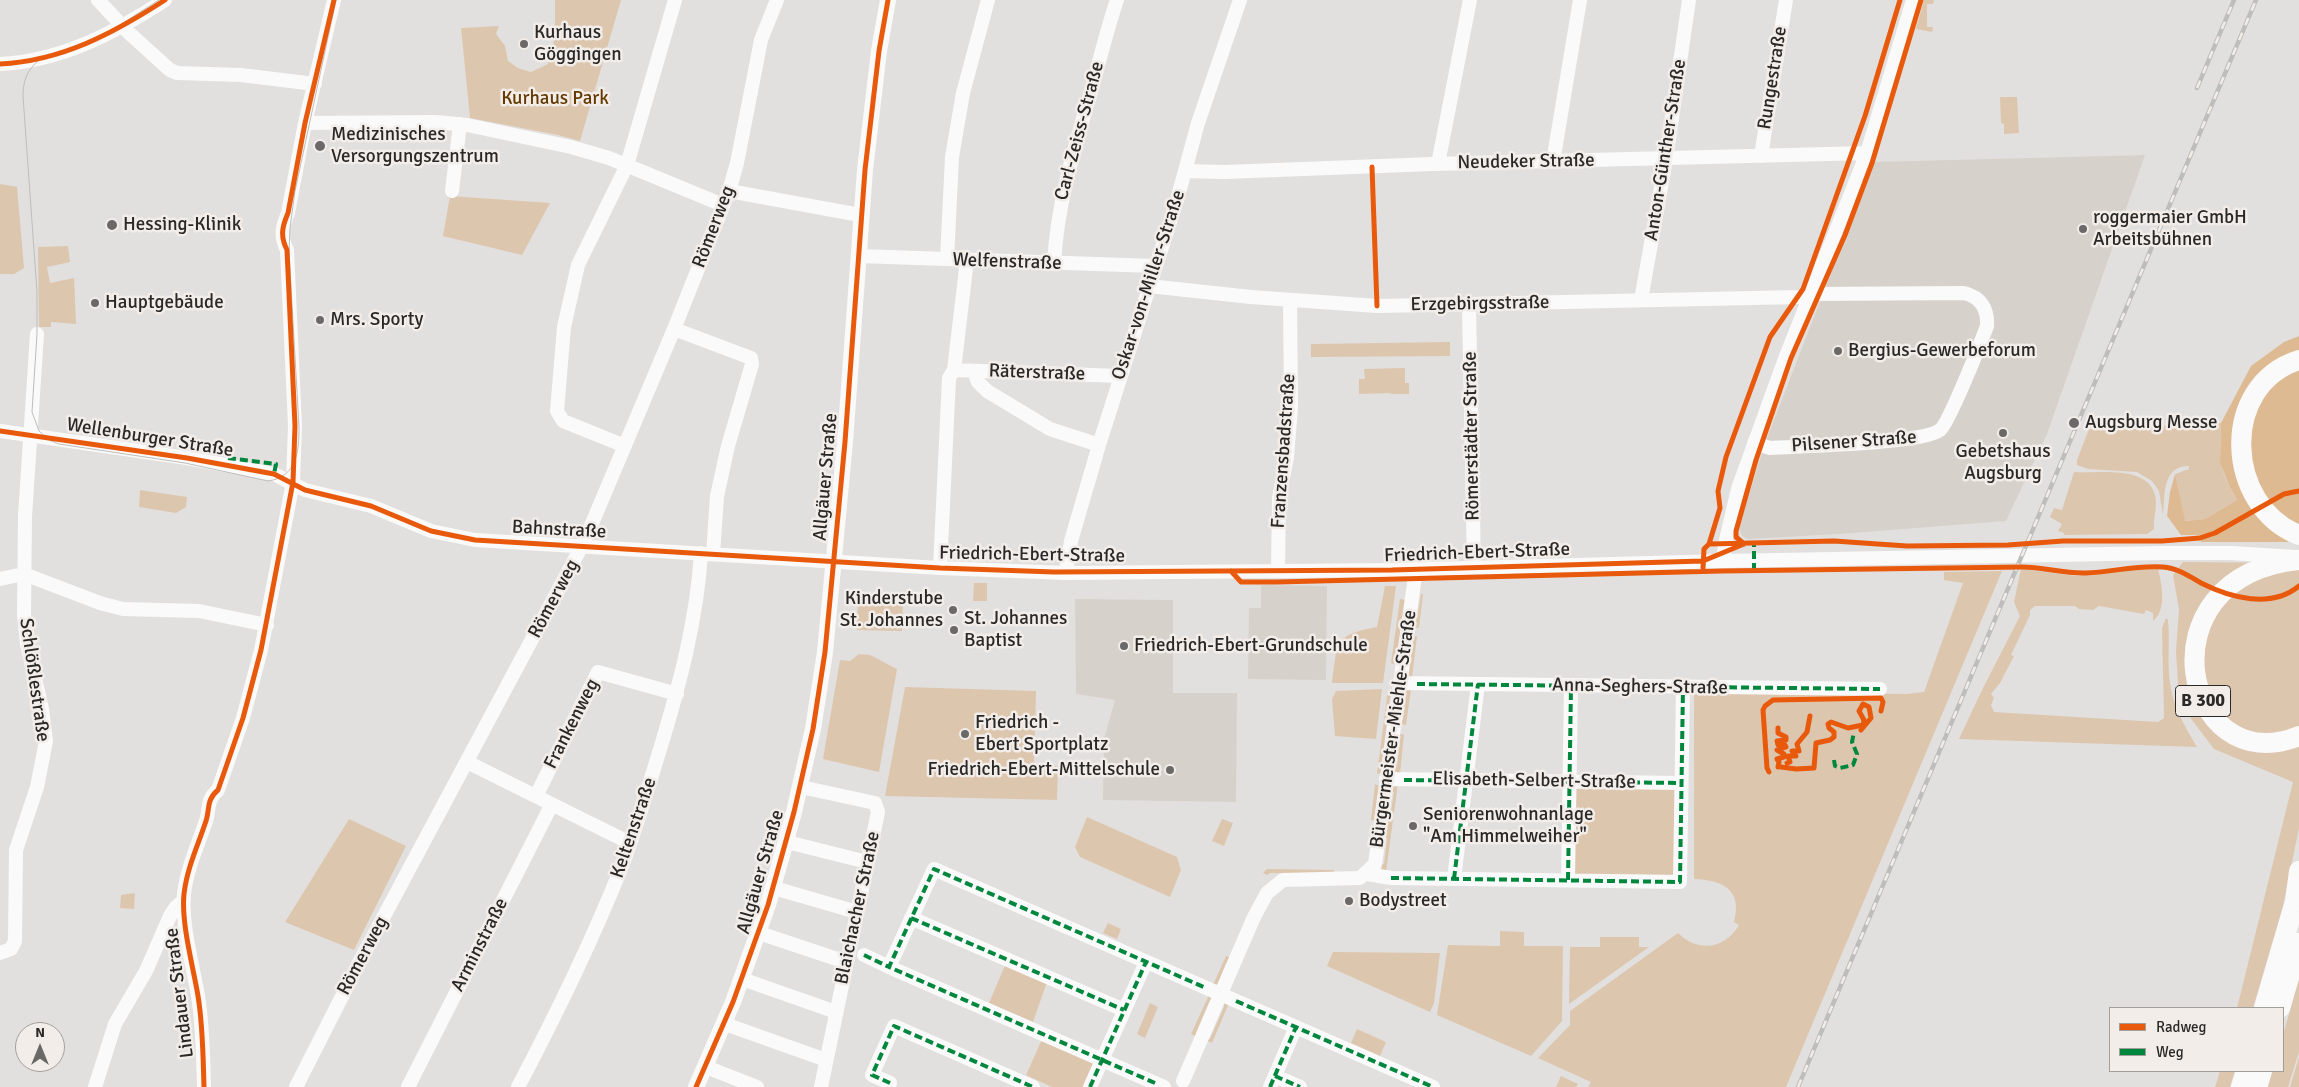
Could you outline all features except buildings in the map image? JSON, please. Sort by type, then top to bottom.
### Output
[{"type":"highway","points":[[2299,360],[2279,369],[2266,379],[2250,402],[2242,425],[2242,464],[2247,482],[2272,519],[2299,535]]},
{"type":"highway","name":"B 300","points":[[2299,559],[2259,569],[2238,578],[2222,592],[2203,619],[2195,651],[2196,676],[2208,711],[2224,728],[2248,740],[2268,743],[2282,742],[2299,736]]},
{"type":"highway","points":[[2264,1007],[2297,896],[2299,871]]},
{"type":"highway","points":[[2280,1007],[2299,943]]},
{"type":"highway","points":[[2241,1087],[2246,1072]]},
{"type":"highway","points":[[2257,1087],[2262,1072]]},
{"type":"main road","name":"Allgäuer Straße","points":[[696,1087],[725,1024],[774,888],[801,786],[820,684],[845,442],[860,215],[872,101],[888,0]]},
{"type":"street","points":[[98,0],[123,27],[170,70],[177,74],[241,75],[315,84]]},
{"type":"street","points":[[0,64],[24,63],[84,45],[123,27],[165,0]]},
{"type":"street","points":[[95,1087],[115,1024],[146,971],[170,916],[184,898],[192,859],[208,816],[207,808],[212,795],[218,790],[248,701],[267,624],[293,482],[296,426],[287,250],[282,240],[282,233],[288,214],[306,123],[334,0]]},
{"type":"street","points":[[625,446],[563,421],[557,411],[564,327],[578,265],[627,165],[675,0]]},
{"type":"street","name":"Römerweg","points":[[296,1087],[360,961],[580,547],[625,446],[729,191],[737,163],[761,40],[777,0]]},
{"type":"street","points":[[947,260],[952,156],[962,94],[988,0]]},
{"type":"street","name":"Carl-Zeiss-Straße","points":[[1054,264],[1055,232],[1063,195],[1117,0]]},
{"type":"street","name":"Oskar-von-Miller-Straße","points":[[1066,573],[1071,541],[1098,446],[1198,124],[1240,0]]},
{"type":"street","points":[[1438,164],[1447,107],[1470,0]]},
{"type":"street","points":[[1553,162],[1580,0]]},
{"type":"street","name":"Anton-Günther-Straße","points":[[1641,300],[1666,159],[1689,0]]},
{"type":"street","name":"Rungestraße","points":[[1761,156],[1786,0]]},
{"type":"street","points":[[1723,561],[1734,504],[1754,443],[1867,153],[1913,0]]},
{"type":"street","points":[[306,123],[401,121],[460,124],[571,147],[627,165],[723,205]]},
{"type":"street","points":[[452,191],[460,124]]},
{"type":"street","name":"Neudeker Straße","points":[[1184,171],[1226,172],[1438,164],[1867,153]]},
{"type":"street","points":[[729,191],[860,215]]},
{"type":"street","name":"Welfenstraße","points":[[858,256],[1155,266]]},
{"type":"street","points":[[940,568],[949,378],[954,370],[967,260]]},
{"type":"street","name":"Erzgebirgsstraße","points":[[1149,286],[1290,300],[1377,306],[1800,297],[1811,294]]},
{"type":"street","name":"Pilsener Straße","points":[[1754,443],[1770,448],[1931,435],[1944,426],[1987,326],[1987,318],[1982,305],[1973,295],[1964,293],[1811,294]]},
{"type":"street","name":"Franzensbadstraße","points":[[1278,571],[1278,498],[1287,458],[1291,408],[1290,300]]},
{"type":"street","name":"Römerstädter Straße","points":[[1469,305],[1474,567]]},
{"type":"street","name":"Keltenstraße","points":[[518,1087],[595,931],[630,843],[677,694],[728,446],[752,364],[751,358],[674,329]]},
{"type":"street","points":[[24,574],[30,434],[37,334]]},
{"type":"street","name":"Räterstraße","points":[[954,370],[1120,376]]},
{"type":"street","points":[[974,371],[978,382],[987,391],[1050,430],[1098,446]]},
{"type":"street","name":"Wellenburger Straße","points":[[0,431],[225,464],[274,474],[293,482]]},
{"type":"street","name":"Bahnstraße","points":[[293,482],[305,490],[371,506],[431,531],[475,540],[833,561]]},
{"type":"street","name":"Friedrich-Ebert-Straße","points":[[833,561],[1066,573],[1278,571],[1723,561],[2231,553],[2299,547]]},
{"type":"street","name":"Friedrich-Ebert-Straße","points":[[2231,553],[2299,559]]},
{"type":"street","name":"Bürgermeister-Miehle-Straße","points":[[1166,1087],[1176,1080],[1186,1084],[1221,994],[1263,899],[1274,886],[1283,880],[1296,878],[1360,878],[1367,874],[1375,864],[1378,855],[1386,779],[1416,569]]},
{"type":"street","points":[[0,579],[24,574],[100,603],[123,609],[198,611],[267,624]]},
{"type":"street","name":"Schlößlestraße","points":[[0,953],[11,949],[15,941],[16,855],[37,787],[44,760],[46,741],[42,709],[27,644],[24,614],[24,574]]},
{"type":"street","name":"Frankenweg","points":[[536,796],[598,672],[677,694]]},
{"type":"street","name":"Anna-Seghers-Straße","points":[[1400,683],[1880,689]]},
{"type":"street","points":[[1454,879],[1478,684]]},
{"type":"street","points":[[1568,880],[1571,686]]},
{"type":"street","points":[[1367,874],[1387,878],[1680,882],[1683,687]]},
{"type":"street","points":[[467,762],[630,843]]},
{"type":"street","name":"Elisabeth-Selbert-Straße","points":[[1386,779],[1681,783]]},
{"type":"street","name":"Blaichacher Straße","points":[[801,786],[875,803],[878,812],[821,1087]]},
{"type":"street","name":"Arminstraße","points":[[408,1087],[552,804]]},
{"type":"street","points":[[787,842],[867,862]]},
{"type":"street","points":[[890,967],[934,869],[1434,1087]]},
{"type":"street","points":[[774,888],[856,912]]},
{"type":"street","name":"Lindauer Straße","points":[[184,898],[201,1020],[204,1087]]},
{"type":"street","points":[[911,918],[1124,1010]]},
{"type":"street","points":[[759,933],[846,962]]},
{"type":"street","points":[[864,955],[1166,1087]]},
{"type":"street","points":[[1090,1087],[1146,962]]},
{"type":"street","points":[[742,979],[836,1012]]},
{"type":"street","points":[[725,1024],[826,1060]]},
{"type":"street","points":[[892,1086],[872,1075],[894,1026],[1033,1087]]},
{"type":"street","points":[[1296,1027],[1272,1082],[1300,1087]]},
{"type":"street","points":[[706,1067],[757,1087]]},
{"type":"shaded area","points":[[2145,155],[2047,434],[2006,521],[1840,534],[1748,539],[1742,536],[1739,528],[1764,446],[1874,162]]},
{"type":"shaded area","points":[[2299,336],[2299,530],[2288,542],[2201,542],[2200,535],[2181,535],[2167,516],[2170,492],[2175,474],[2185,521],[2205,519],[2237,500],[2229,486],[2220,462],[2221,423],[2251,366],[2284,342]]},
{"type":"shaded area","points":[[1261,585],[1327,586],[1326,680],[1248,679],[1249,608],[1261,608]]},
{"type":"shaded area","points":[[1075,599],[1173,600],[1173,693],[1237,693],[1236,802],[1103,800],[1104,739],[1115,700],[1076,694]]},
{"type":"green space","name":"Kurhaus Park","points":[[555,0],[621,0],[580,141],[470,118],[461,28],[499,26],[496,34],[505,46],[508,61],[518,68],[531,72],[548,64],[555,37]]},
{"type":"green space","points":[[1924,0],[1934,0],[1933,4],[1927,4],[1927,27],[1933,27],[1932,32],[1916,29]]},
{"type":"green space","points":[[2000,97],[2017,97],[2019,133],[2004,134],[2004,124],[2001,123]]},
{"type":"green space","points":[[0,184],[17,187],[24,268],[14,274],[0,274]]},
{"type":"green space","points":[[450,196],[550,203],[522,255],[443,236]]},
{"type":"green space","points":[[68,246],[70,262],[47,267],[50,283],[74,278],[76,324],[51,322],[51,327],[39,327],[38,247]]},
{"type":"green space","points":[[1450,342],[1450,356],[1311,357],[1311,344]]},
{"type":"green space","points":[[1405,368],[1405,383],[1409,383],[1409,394],[1359,394],[1359,379],[1365,379],[1364,369]]},
{"type":"green space","points":[[2221,423],[2220,446],[2223,472],[2237,500],[2205,519],[2184,521],[2175,474],[2189,469],[2189,466],[2180,467],[2169,476],[2165,490],[2163,515],[2159,491],[2152,481],[2137,472],[2088,469],[2077,465],[2077,460],[2089,429]]},
{"type":"green space","points":[[2074,472],[2120,473],[2142,479],[2150,485],[2155,495],[2154,529],[2147,534],[2064,535],[2064,533],[2058,531],[2062,524],[2050,517],[2054,508],[2062,510]]},
{"type":"green space","points":[[140,490],[187,497],[186,507],[176,513],[139,507]]},
{"type":"green space","points":[[2183,562],[2299,563],[2299,828],[2283,906],[2253,1007],[2237,1007],[2293,782],[2214,749],[2192,720],[2179,698],[2176,652],[2179,609],[2173,575]]},
{"type":"green space","points":[[2021,569],[2077,576],[2127,570],[2158,569],[2162,590],[2162,604],[2153,621],[2153,613],[2146,610],[2144,614],[2099,606],[2093,610],[2079,609],[2075,606],[2035,606],[2030,610],[2030,615],[2011,655],[2014,656],[2000,683],[1991,694],[1994,698],[1991,705],[1994,712],[2158,722],[2164,718],[2162,628],[2166,618],[2168,620],[2169,667],[2172,692],[2180,716],[2197,747],[1959,739],[2020,616],[2014,602]]},
{"type":"green space","points":[[2002,571],[1786,1087],[1588,1087],[1591,1082],[1538,1058],[1570,1025],[1570,1011],[1678,933],[1694,944],[1711,946],[1726,939],[1739,925],[1734,922],[1736,911],[1733,894],[1721,884],[1694,879],[1694,691],[1907,694],[1924,692],[1963,583],[1944,580],[1944,572]]},
{"type":"green space","points":[[974,583],[987,583],[987,601],[973,601]]},
{"type":"green space","points":[[1385,586],[1396,586],[1383,683],[1332,683],[1335,658],[1340,643],[1352,633],[1377,627]]},
{"type":"green space","points":[[858,594],[903,595],[902,631],[857,630]]},
{"type":"green space","points":[[1421,594],[1423,594],[1419,628],[1413,627],[1418,613]]},
{"type":"green space","points":[[1400,599],[1406,600],[1398,660],[1395,660],[1394,664],[1391,663]]},
{"type":"green space","points":[[1411,636],[1417,636],[1412,678],[1406,676],[1409,672],[1413,639]]},
{"type":"green space","points":[[859,654],[870,655],[897,669],[879,772],[823,759],[840,660],[850,661]]},
{"type":"green space","name":"Friedrich - Ebert Sportplatz","points":[[905,687],[1036,691],[1034,766],[1058,766],[1057,800],[885,796]]},
{"type":"green space","points":[[1382,689],[1376,739],[1335,736],[1332,699],[1336,691]]},
{"type":"green space","points":[[1404,689],[1411,689],[1406,725],[1400,724],[1403,719],[1406,694]]},
{"type":"green space","points":[[1388,690],[1394,692],[1393,696],[1390,697],[1381,770],[1384,772],[1377,774]]},
{"type":"green space","points":[[1404,734],[1400,774],[1393,771],[1394,766],[1397,765],[1400,739],[1397,738],[1398,735]]},
{"type":"green space","points":[[1398,783],[1386,872],[1383,871],[1381,865],[1384,864],[1387,819],[1390,818],[1394,792],[1391,791],[1392,784]]},
{"type":"green space","points":[[1375,784],[1381,787],[1377,821],[1371,820]]},
{"type":"green space","points":[[1573,787],[1674,789],[1678,794],[1675,875],[1572,874]]},
{"type":"green space","points":[[1087,817],[1177,857],[1181,870],[1170,897],[1080,857],[1075,847]]},
{"type":"green space","points":[[349,819],[406,846],[354,950],[285,922]]},
{"type":"green space","points":[[1222,819],[1233,823],[1224,846],[1212,841]]},
{"type":"green space","points":[[1267,869],[1334,870],[1334,874],[1270,873],[1267,875],[1263,873]]},
{"type":"green space","points":[[135,893],[134,909],[120,908],[121,895]]},
{"type":"green space","points":[[1108,923],[1121,929],[1117,939],[1103,933]]},
{"type":"green space","points":[[1500,931],[1524,932],[1524,946],[1563,946],[1562,1021],[1531,1056],[1437,1015],[1448,945],[1500,946]]},
{"type":"green space","points":[[1600,937],[1639,937],[1639,947],[1649,947],[1569,1004],[1570,947],[1600,947]]},
{"type":"green space","points":[[1333,952],[1440,953],[1434,1003],[1430,1012],[1327,966]]},
{"type":"green space","points":[[1226,956],[1232,958],[1229,964],[1226,963],[1223,971],[1225,973],[1219,986],[1213,985]]},
{"type":"green space","points":[[1006,963],[1047,982],[1033,1022],[989,1003]]},
{"type":"green space","points":[[2299,979],[2299,1052],[2288,1087],[2268,1087],[2272,1072],[2284,1072],[2284,1032]]},
{"type":"green space","points":[[1209,995],[1214,997],[1213,1000],[1210,1000],[1196,1033],[1197,1037],[1191,1034]]},
{"type":"green space","points":[[1223,1002],[1229,1003],[1212,1043],[1206,1040],[1210,1039],[1224,1007]]},
{"type":"green space","points":[[1150,1003],[1158,1007],[1145,1038],[1137,1034]]},
{"type":"green space","points":[[1357,1029],[1386,1042],[1380,1056],[1351,1043]]},
{"type":"green space","points":[[1043,1037],[1093,1060],[1094,1067],[1086,1087],[1052,1087],[1026,1075]]},
{"type":"green space","points":[[2299,1057],[2299,1087],[2290,1087]]},
{"type":"green space","points":[[2220,1072],[2235,1072],[2230,1087],[2215,1087]]},
{"type":"green space","points":[[1561,1076],[1578,1084],[1576,1087],[1556,1087]]},
{"type":"tram line","points":[[159,0],[101,37],[39,60],[31,68],[25,81],[23,96],[37,292],[37,334],[32,412],[39,431],[49,440],[59,444],[185,463],[268,481],[278,479],[285,474],[291,468],[297,454],[299,427],[289,252],[290,228],[295,191],[336,0]]},
{"type":"railway","points":[[2197,88],[2234,0]]},
{"type":"railway","points":[[1798,1087],[2256,0]]},
{"type":"marked path","points":[[228,458],[276,464],[274,474]]},
{"type":"marked path","points":[[1754,544],[1754,571]]},
{"type":"marked path","points":[[1417,684],[1880,689]]},
{"type":"marked path","points":[[1454,879],[1478,684]]},
{"type":"marked path","points":[[1568,880],[1571,686]]},
{"type":"marked path","points":[[1391,878],[1680,882],[1683,687]]},
{"type":"marked path","points":[[1834,760],[1835,766],[1840,768],[1853,765],[1857,754],[1852,742],[1854,732]]},
{"type":"marked path","points":[[1404,780],[1681,783]]},
{"type":"marked path","points":[[1155,1083],[889,967],[934,869],[1206,988]]},
{"type":"marked path","points":[[911,918],[1124,1010]]},
{"type":"marked path","points":[[864,955],[889,967]]},
{"type":"marked path","points":[[1090,1087],[1146,962]]},
{"type":"marked path","points":[[1236,1001],[1433,1087]]},
{"type":"marked path","points":[[890,1083],[872,1075],[894,1026],[1033,1087]]},
{"type":"marked path","points":[[1270,1087],[1296,1027]]},
{"type":"marked path","points":[[1275,1076],[1300,1087]]},
{"type":"cycle path","points":[[0,64],[23,62],[45,57],[87,43],[107,34],[165,0]]},
{"type":"cycle path","points":[[204,1087],[201,1019],[184,918],[184,894],[193,857],[206,821],[210,801],[218,790],[243,718],[261,650],[293,482],[295,426],[287,250],[283,240],[283,232],[305,123],[334,0]]},
{"type":"cycle path","points":[[696,1087],[733,1002],[768,905],[794,812],[813,729],[825,652],[845,442],[865,170],[879,51],[888,0]]},
{"type":"cycle path","points":[[1703,568],[1704,549],[1709,544],[1720,508],[1718,491],[1726,457],[1770,337],[1803,289],[1865,116],[1900,0]]},
{"type":"cycle path","points":[[1744,544],[1736,537],[1736,531],[1756,460],[1791,358],[1845,235],[1872,163],[1921,0]]},
{"type":"cycle path","points":[[1372,167],[1377,306]]},
{"type":"cycle path","points":[[0,431],[187,458],[274,474],[305,490],[371,506],[431,531],[475,540],[940,568],[1054,572],[1392,570],[1703,561],[1744,544]]},
{"type":"cycle path","points":[[1709,544],[1834,541],[1907,546],[2008,545],[2063,541],[2162,541],[2200,538],[2215,533],[2284,494],[2299,491]]},
{"type":"cycle path","points":[[1231,571],[1241,582],[1277,582],[1722,571],[2022,567],[2086,573],[2163,567],[2183,573],[2225,593],[2251,599],[2276,597],[2288,593],[2299,586]]},
{"type":"cycle path","points":[[1769,772],[1767,768],[1763,710],[1773,700],[1881,698],[1883,702],[1881,711]]},
{"type":"cycle path","points":[[1781,767],[1796,769],[1814,768],[1816,743],[1830,740],[1834,737],[1834,732],[1829,728],[1828,724],[1831,722],[1848,728],[1863,725],[1864,720],[1859,711],[1863,704],[1869,707],[1871,718],[1861,730]]},
{"type":"cycle path","points":[[1787,763],[1790,762],[1788,756],[1796,756],[1792,751],[1799,751],[1797,744],[1807,732],[1810,716]]},
{"type":"cycle path","points":[[1778,728],[1778,733],[1786,737],[1786,740],[1777,741],[1778,745],[1785,745],[1786,747],[1777,750],[1784,754],[1784,757],[1777,759],[1779,762],[1778,767]]},
{"type":"place","name":"Kurhaus Göggingen","points":[[524,44]]},
{"type":"place","name":"Medizinisches Versorgungszentrum","points":[[320,146]]},
{"type":"place","name":"Hessing-Klinik","points":[[112,225]]},
{"type":"place","name":"roggermaier GmbH Arbeitsbühnen","points":[[2083,229]]},
{"type":"place","name":"Hauptgebäude","points":[[95,303]]},
{"type":"place","name":"Mrs. Sporty","points":[[320,320]]},
{"type":"place","name":"Bergius-Gewerbeforum","points":[[1838,351]]},
{"type":"place","name":"Augsburg Messe","points":[[2074,423]]},
{"type":"place","name":"Gebetshaus Augsburg","points":[[2003,433]]},
{"type":"place","name":"Kinderstube St. Johannes","points":[[953,610]]},
{"type":"place","name":"St. Johannes Baptist","points":[[954,630]]},
{"type":"place","name":"Friedrich-Ebert-Grundschule","points":[[1124,646]]},
{"type":"place","name":"Friedrich - Ebert Sportplatz","points":[[965,734]]},
{"type":"place","name":"Friedrich-Ebert-Mittelschule","points":[[1170,770]]},
{"type":"place","name":"Seniorenwohnanlage \"Am Himmelweiher\"","points":[[1413,826]]},
{"type":"place","name":"Bodystreet","points":[[1349,901]]}]
